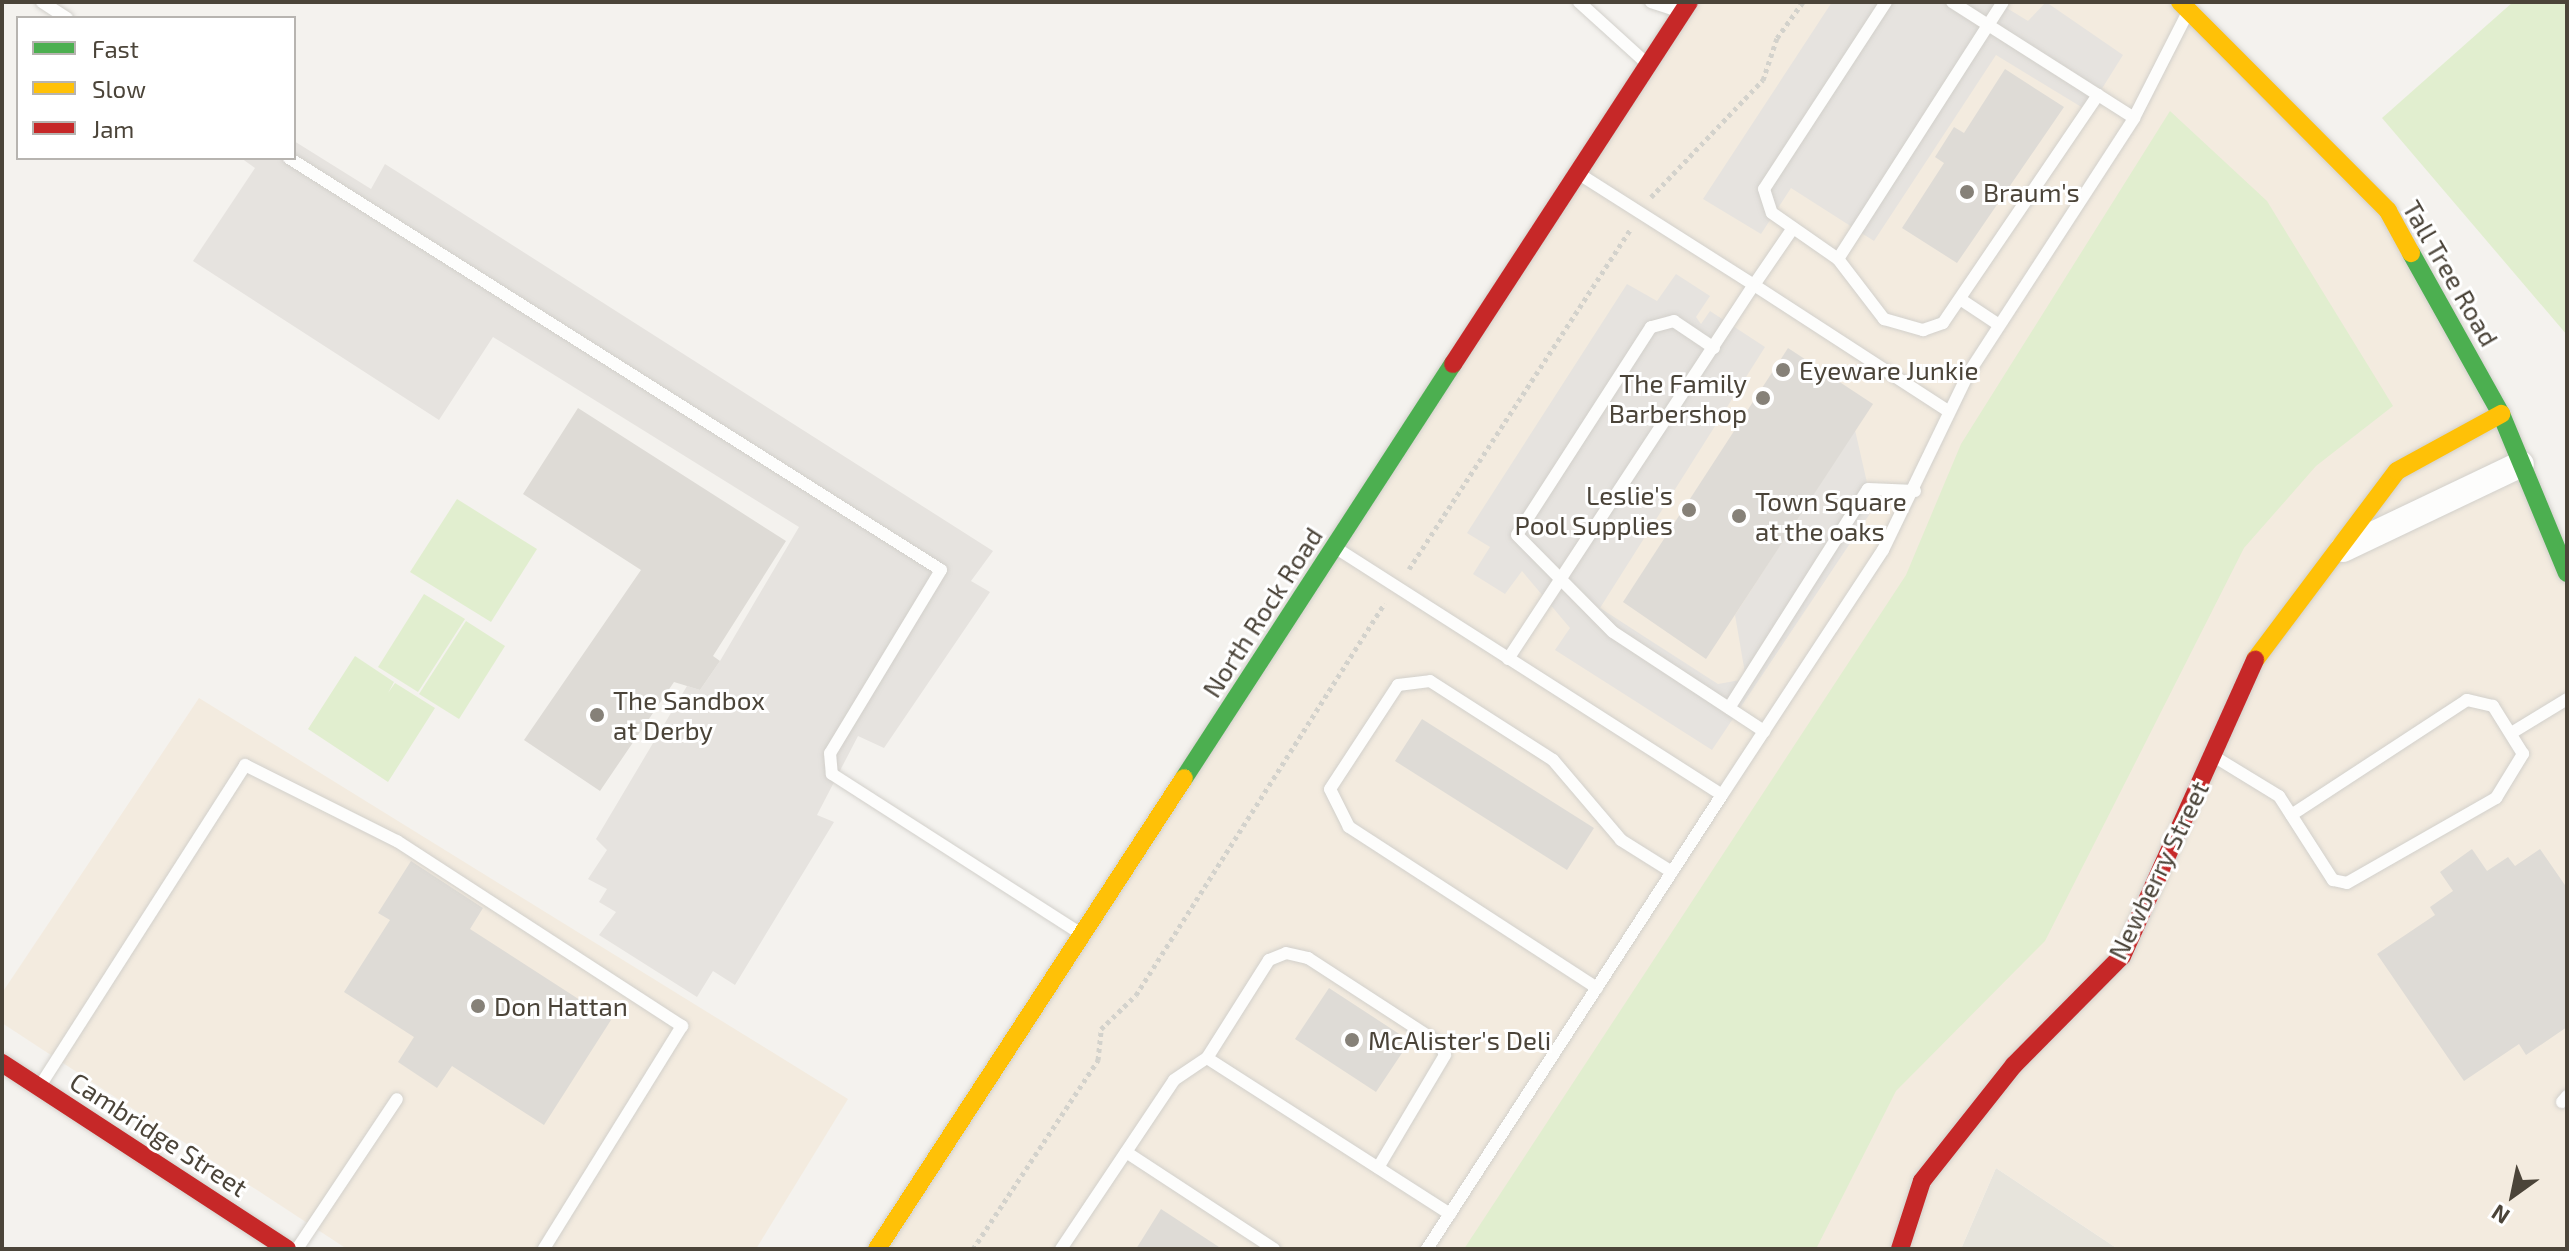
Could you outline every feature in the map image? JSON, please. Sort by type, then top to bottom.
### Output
[{"type":"street","name":"Tall Tree Road","points":[[2169,2],[2188,5],[2388,211],[2501,414],[2567,573]]},
{"type":"street","name":"North Rock Road","points":[[877,1249],[1686,7]]},
{"type":"street","name":"Newberry Street","points":[[1900,1249],[1922,1181],[2014,1065],[2122,956],[2255,660],[2397,471],[2501,414]]},
{"type":"street","name":"Newberry Street","points":[[2340,550],[2521,464]]},
{"type":"street","name":"Cambridge Street","points":[[2,1063],[287,1249]]},
{"type":"lane","points":[[42,2],[64,16]]},
{"type":"lane","points":[[1579,2],[1648,65]]},
{"type":"lane","points":[[1651,2],[1686,7]]},
{"type":"lane","points":[[1886,2],[1764,189],[1772,213],[1838,259],[1870,308],[1903,328],[1943,323],[1963,301],[2098,95]]},
{"type":"lane","points":[[1952,2],[2134,118]]},
{"type":"lane","points":[[1838,259],[2003,2]]},
{"type":"lane","points":[[1427,1249],[1764,731],[1915,491],[1948,411],[1999,325],[2134,118],[2188,5]]},
{"type":"lane","points":[[292,160],[941,570],[830,753],[832,774],[1082,935]]},
{"type":"lane","points":[[1578,173],[1948,411]]},
{"type":"lane","points":[[1508,659],[1793,228]]},
{"type":"lane","points":[[1963,301],[1999,325]]},
{"type":"lane","points":[[1714,348],[1674,321],[1651,327],[1520,525],[1517,535],[1527,550],[1613,632],[1764,731]]},
{"type":"lane","points":[[1729,708],[1868,489],[1915,491]]},
{"type":"lane","points":[[1335,547],[1722,795]]},
{"type":"lane","points":[[1597,988],[1349,827],[1330,789],[1398,685],[1430,681],[1553,760],[1621,840],[1672,872]]},
{"type":"lane","points":[[2513,732],[2567,699]]},
{"type":"lane","points":[[2212,755],[2279,796],[2291,815],[2333,880],[2347,883],[2496,798],[2523,754],[2513,732],[2493,706],[2467,700],[2291,815]]},
{"type":"lane","points":[[39,1087],[245,765],[397,841],[682,1026],[544,1249]]},
{"type":"lane","points":[[1061,1249],[1174,1080],[1207,1058],[1269,960],[1286,953],[1308,958],[1439,1043],[1445,1055],[1378,1168]]},
{"type":"lane","points":[[1207,1058],[1450,1214]]},
{"type":"lane","points":[[297,1249],[397,1099]]},
{"type":"lane","points":[[1126,1152],[1274,1249]]},
{"type":"path","points":[[973,1249],[1098,1060],[1101,1029],[1136,995],[1396,586],[1661,181],[1763,80],[1777,38],[1803,2]]},
{"type":"shaded area","points":[[1689,2],[2173,2],[2388,211],[2567,572],[2567,1249],[2118,1249],[1996,1168],[1961,1249],[877,1249]]},
{"type":"shaded area","points":[[1832,2],[1997,2],[2028,21],[2046,2],[2123,55],[2088,111],[1996,55],[1874,241],[1791,188],[1761,234],[1703,199]]},
{"type":"shaded area","points":[[296,142],[371,189],[385,164],[993,551],[971,581],[990,592],[884,748],[858,736],[817,815],[834,822],[735,985],[713,971],[697,997],[599,935],[616,912],[599,902],[607,889],[588,879],[607,850],[596,839],[687,686],[700,690],[799,527],[493,337],[439,420],[193,261],[255,168],[244,160],[296,160]]},
{"type":"shaded area","points":[[1676,274],[1710,296],[1696,317],[1701,324],[1710,311],[1765,347],[1600,608],[1718,684],[1746,679],[1735,615],[1855,430],[1873,509],[1712,750],[1555,650],[1570,628],[1522,571],[1505,594],[1473,574],[1490,547],[1467,533],[1627,284],[1657,301]]},
{"type":"shaded area","points":[[199,698],[848,1099],[756,1249],[347,1249],[2,1023],[2,993]]},
{"type":"shaded area","points":[[1996,1168],[2118,1249],[1961,1249]]},
{"type":"green space","points":[[2513,2],[2567,2],[2567,335],[2382,118]]},
{"type":"green space","points":[[2170,111],[2267,201],[2393,406],[2316,466],[2244,548],[2045,941],[1896,1091],[1816,1249],[1464,1249],[1906,575],[1961,444]]},
{"type":"green space","points":[[457,499],[537,549],[491,622],[410,572]]},
{"type":"green space","points":[[424,594],[465,619],[418,692],[378,667]]},
{"type":"green space","points":[[466,621],[505,646],[459,719],[419,694]]},
{"type":"green space","points":[[355,656],[394,682],[388,693],[395,683],[435,708],[388,782],[308,729]]},
{"type":"building","name":"Braum's","points":[[2005,69],[2064,107],[1957,263],[1902,228],[1944,163],[1935,157],[1954,127],[1964,133]]},
{"type":"building","name":"Town Square at the oaks","points":[[1788,348],[1873,404],[1706,659],[1623,602]]},
{"type":"building","points":[[578,408],[786,541],[713,656],[720,661],[700,690],[674,682],[600,791],[524,740],[641,570],[523,494]]},
{"type":"building","points":[[1422,719],[1594,828],[1567,870],[1395,761]]},
{"type":"building","points":[[2472,849],[2487,871],[2508,857],[2515,866],[2540,849],[2567,888],[2567,1027],[2526,1055],[2519,1044],[2464,1081],[2377,954],[2435,915],[2430,907],[2453,891],[2440,872]]},
{"type":"building","name":"Don Hattan","points":[[411,861],[483,908],[470,929],[611,1020],[544,1125],[452,1066],[437,1088],[398,1062],[414,1037],[344,992],[390,920],[378,913]]},
{"type":"building","name":"McAlister's Deli","points":[[1329,988],[1410,1041],[1376,1092],[1295,1039]]},
{"type":"building","points":[[1161,1209],[1222,1249],[1136,1249]]},
{"type":"traffic: fast","points":[[2411,253],[2501,414],[2567,573]]},
{"type":"traffic: fast","points":[[1184,778],[1453,364]]},
{"type":"traffic: slow","points":[[2180,2],[2388,211],[2411,253]]},
{"type":"traffic: slow","points":[[2255,660],[2397,471],[2501,414]]},
{"type":"traffic: slow","points":[[877,1249],[1184,778]]},
{"type":"traffic: jam","points":[[1453,364],[1689,2]]},
{"type":"traffic: jam","points":[[1900,1249],[1922,1181],[2014,1065],[2122,956],[2255,660]]},
{"type":"traffic: jam","points":[[2,1063],[287,1249]]},
{"type":"place","name":"Braum's","points":[[1967,192]]},
{"type":"place","name":"Eyeware Junkie","points":[[1783,370]]},
{"type":"place","name":"The Family Barbershop","points":[[1763,398]]},
{"type":"place","name":"Leslie's Pool Supplies","points":[[1689,510]]},
{"type":"place","name":"Town Square at the oaks","points":[[1739,516]]},
{"type":"place","name":"The Sandbox at Derby","points":[[597,715]]},
{"type":"place","name":"Don Hattan","points":[[478,1006]]},
{"type":"place","name":"McAlister's Deli","points":[[1352,1040]]}]
